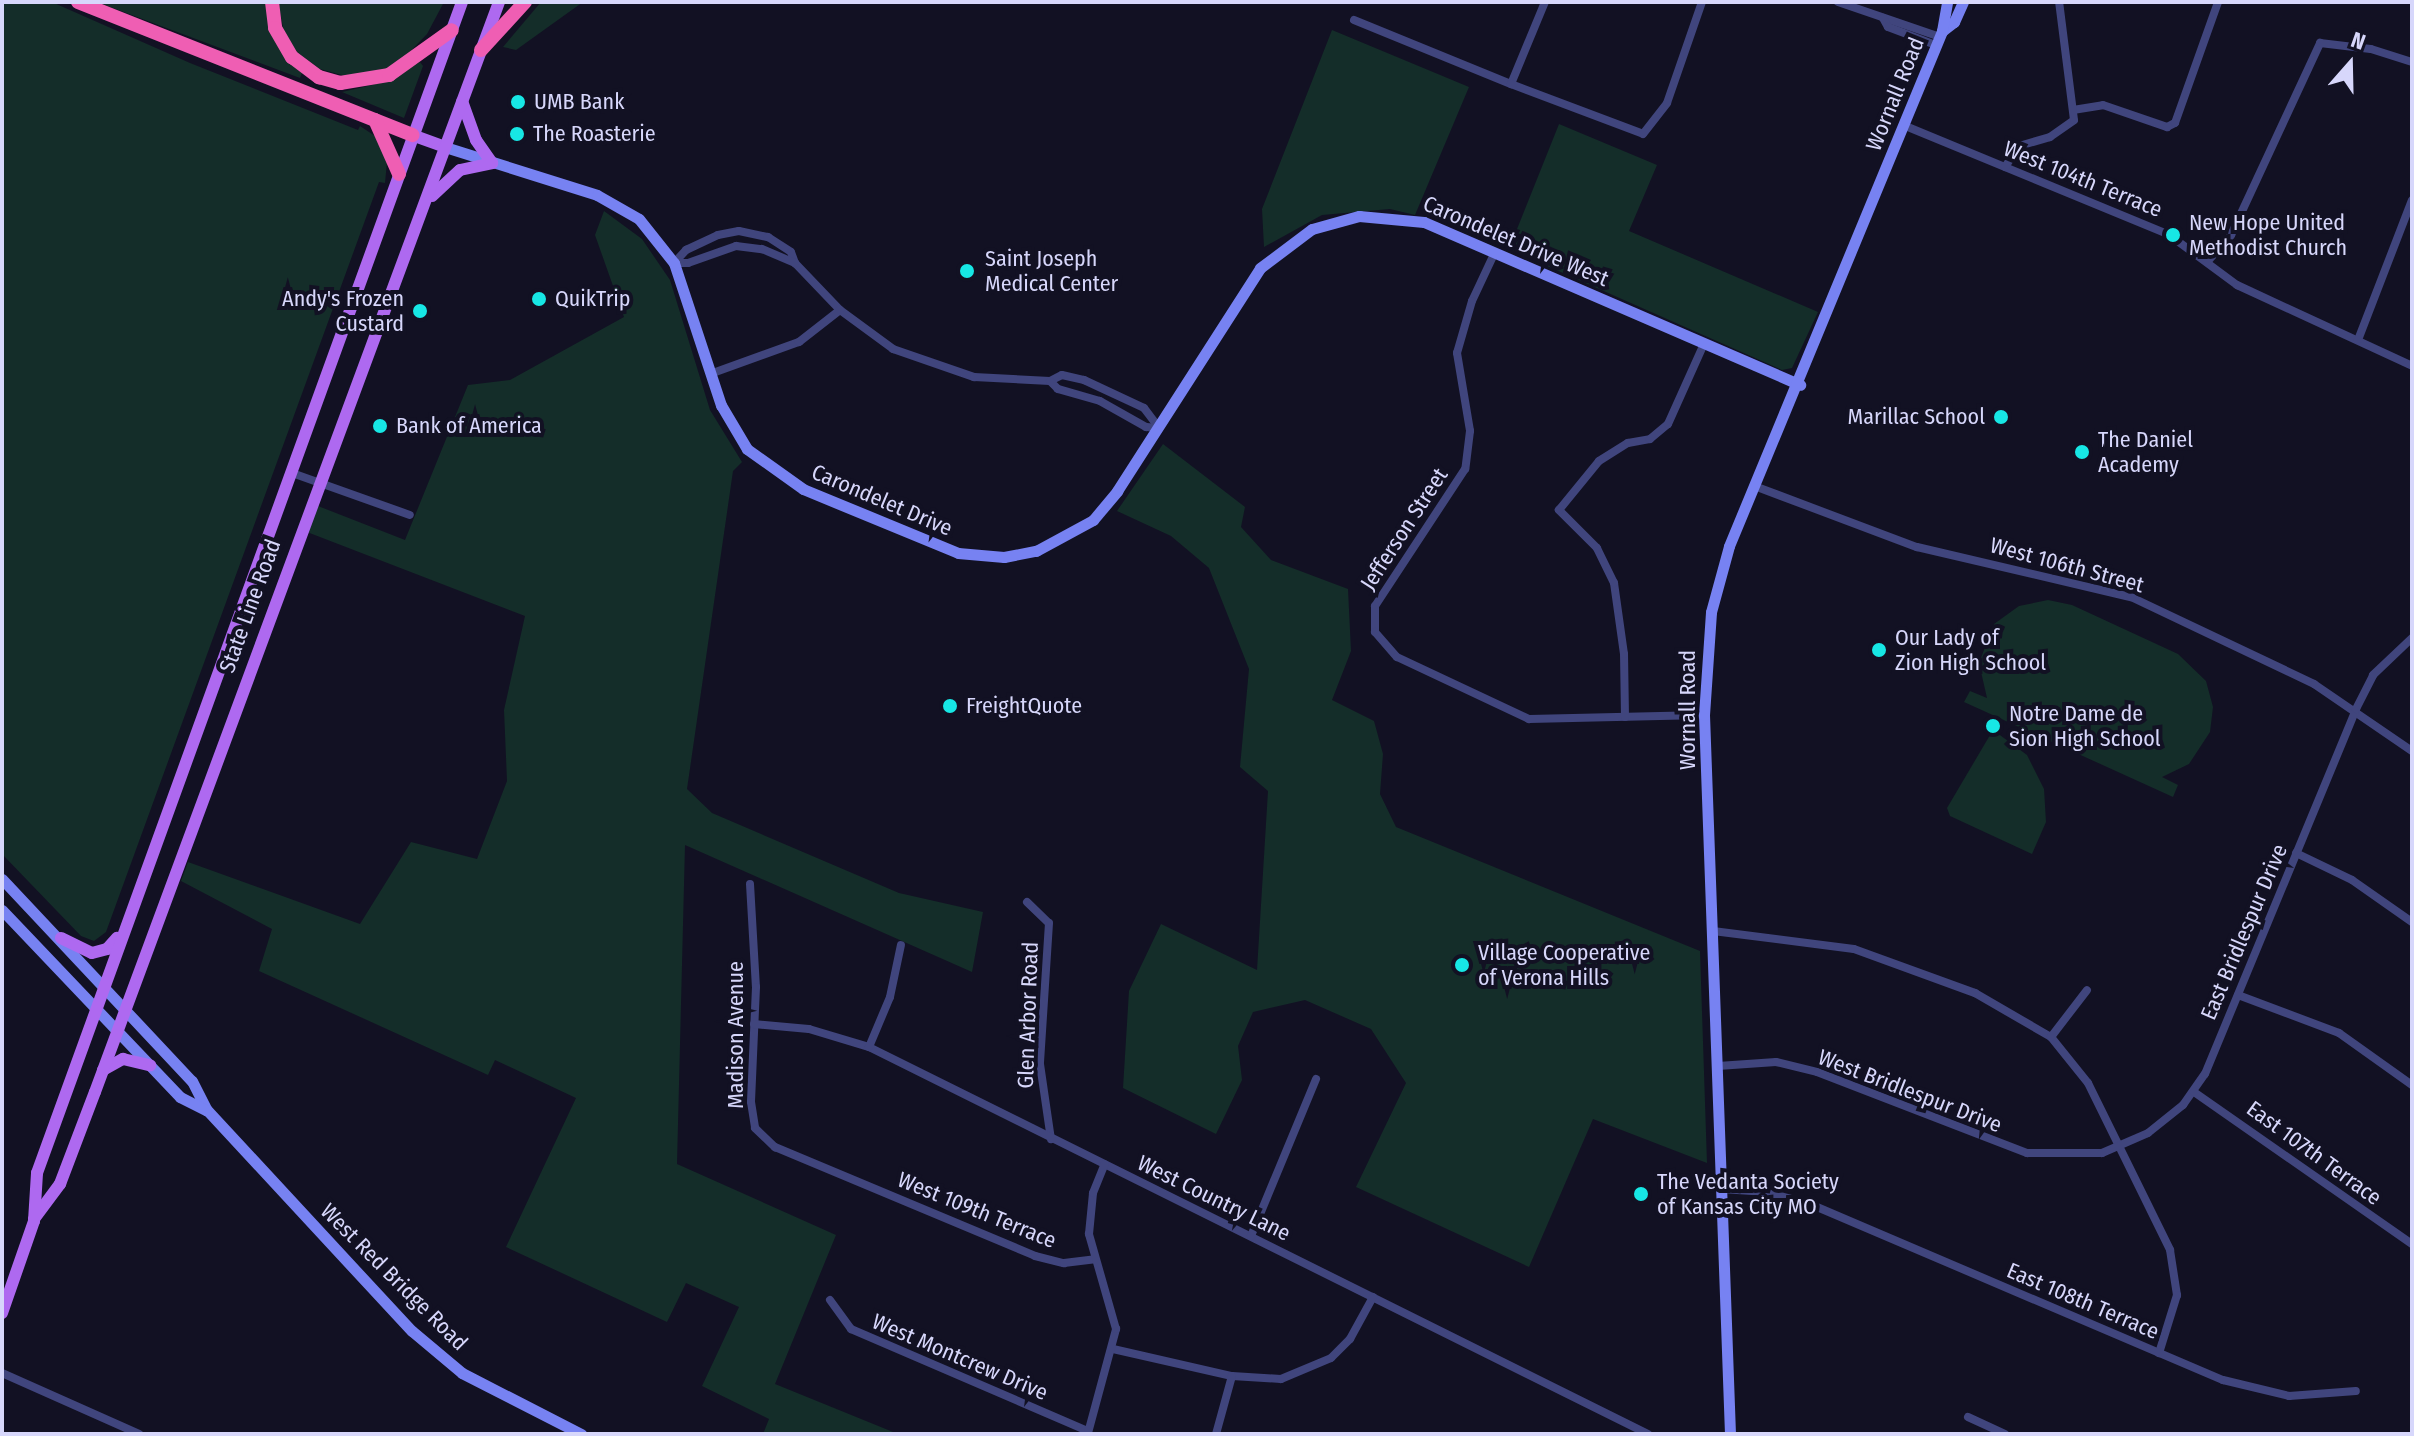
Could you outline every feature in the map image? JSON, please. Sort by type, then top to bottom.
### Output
[{"type":"highway","points":[[78,2],[412,135]]},
{"type":"highway","points":[[272,2],[275,28],[292,57],[319,77],[340,83],[389,75],[452,30]]},
{"type":"highway","points":[[481,50],[525,2]]},
{"type":"highway","points":[[375,120],[399,174]]},
{"type":"main road","name":"State Line Road","points":[[2,1313],[34,1221],[37,1173],[462,2]]},
{"type":"main road","name":"State Line Road","points":[[34,1221],[60,1184],[316,486],[499,2]]},
{"type":"main road","name":"Wornall Road","points":[[1730,1434],[1704,715],[1711,612],[1729,546],[1800,385],[1939,38],[1947,2]]},
{"type":"main road","name":"Wornall Road","points":[[1939,38],[1954,22],[1963,2]]},
{"type":"main road","points":[[462,100],[476,140],[492,163]]},
{"type":"main road","points":[[412,135],[616,204],[655,235],[674,263]]},
{"type":"main road","points":[[425,204],[453,174],[492,163]]},
{"type":"main road","name":"Carondelet Drive West","points":[[1159,428],[1260,268],[1312,229],[1359,216],[1403,217],[1495,252],[1800,385]]},
{"type":"main road","name":"Carondelet Drive","points":[[674,263],[710,374],[738,437],[775,474],[943,549],[975,556],[1036,551],[1081,529],[1105,508],[1159,428]]},
{"type":"main road","name":"West Red Bridge Road","points":[[2,879],[61,938],[192,1081],[207,1110],[436,1353],[492,1392],[581,1434]]},
{"type":"main road","name":"West Red Bridge Road","points":[[2,910],[180,1097],[207,1110]]},
{"type":"main road","points":[[61,938],[83,951],[98,953],[109,948],[126,925]]},
{"type":"main road","points":[[103,1070],[123,1059],[150,1065]]},
{"type":"street","points":[[1511,84],[1545,2]]},
{"type":"street","points":[[1354,20],[1643,134],[1667,103],[1702,2]]},
{"type":"street","points":[[1838,2],[1883,18],[1888,27],[1939,38]]},
{"type":"street","points":[[2005,167],[2019,146],[2070,126],[2073,110],[2059,2]]},
{"type":"street","points":[[2073,110],[2103,105],[2167,127],[2175,123],[2218,2]]},
{"type":"street","points":[[2207,262],[2231,235],[2320,43],[2371,49],[2412,62]]},
{"type":"street","name":"West 104th Terrace","points":[[1903,125],[2168,234],[2237,285],[2412,366]]},
{"type":"street","points":[[2358,340],[2412,200]]},
{"type":"street","points":[[674,263],[702,240],[739,231],[783,245],[795,263],[840,310],[893,349],[934,366],[974,377],[1050,381],[1062,375],[1105,387],[1150,412],[1159,428]]},
{"type":"street","points":[[674,263],[688,263],[736,246],[762,249],[795,263]]},
{"type":"street","name":"Jefferson Street","points":[[1495,252],[1472,301],[1457,353],[1470,431],[1465,469],[1375,606],[1381,643],[1397,657],[1509,713],[1555,721],[1625,717]]},
{"type":"street","points":[[710,374],[776,353],[840,310]]},
{"type":"street","points":[[1704,344],[1668,424],[1650,439],[1628,443],[1599,461],[1559,510],[1597,548],[1614,583],[1624,654],[1625,717],[1704,715]]},
{"type":"street","points":[[1050,381],[1058,389],[1092,398],[1146,427],[1159,428]]},
{"type":"street","points":[[292,473],[316,486],[410,515]]},
{"type":"street","name":"West 106th Street","points":[[1757,487],[1917,547],[2131,597],[2356,709],[2412,751]]},
{"type":"street","name":"East Bridlespur Drive","points":[[2042,1154],[2078,1157],[2122,1146],[2167,1120],[2194,1092],[2238,995],[2356,709],[2373,675],[2412,638]]},
{"type":"street","points":[[2296,853],[2352,880],[2412,922]]},
{"type":"street","name":"Madison Avenue","points":[[750,884],[754,1024],[751,1102],[755,1128],[775,1147],[847,1177]]},
{"type":"street","name":"Glen Arbor Road","points":[[1027,902],[1049,923],[1040,1064],[1051,1139]]},
{"type":"street","points":[[1713,931],[1854,949],[1975,993],[2051,1037],[2088,1083],[2122,1146],[2176,1274],[2174,1315],[2159,1353]]},
{"type":"street","points":[[869,1047],[890,997],[901,945]]},
{"type":"street","points":[[2051,1037],[2087,990]]},
{"type":"street","points":[[2238,995],[2339,1033],[2412,1085]]},
{"type":"street","name":"West Country Lane","points":[[754,1024],[809,1029],[869,1047],[1648,1434]]},
{"type":"street","name":"West Bridlespur Drive","points":[[1718,1066],[1776,1062],[1817,1072],[2015,1151],[2042,1154]]},
{"type":"street","points":[[1251,1236],[1316,1079]]},
{"type":"street","name":"East 107th Terrace","points":[[2194,1092],[2412,1244]]},
{"type":"street","points":[[1088,1433],[1113,1349],[1113,1308],[1095,1259],[1089,1212],[1105,1164]]},
{"type":"street","name":"West 109th Terrace","points":[[847,1177],[1035,1256],[1064,1263],[1095,1259]]},
{"type":"street","name":"East 108th Terrace","points":[[1722,1189],[1766,1192],[1804,1202],[2159,1353],[2267,1393],[2311,1397],[2356,1391]]},
{"type":"street","points":[[1113,1349],[1232,1376],[1281,1379],[1315,1369],[1350,1339],[1373,1297]]},
{"type":"street","name":"West Montcrew Drive","points":[[830,1300],[851,1329],[1088,1433]]},
{"type":"street","points":[[2,1373],[139,1434]]},
{"type":"street","points":[[1216,1434],[1232,1376]]},
{"type":"street","points":[[1968,1417],[1999,1433]]},
{"type":"green space","points":[[2,2],[54,3],[190,63],[358,130],[360,126],[375,136],[387,162],[385,183],[379,182],[106,932],[94,941],[81,936],[2,854]]},
{"type":"green space","points":[[97,2],[267,2],[291,63],[302,73],[300,78]]},
{"type":"green space","points":[[278,2],[444,2],[427,34],[404,58],[379,73],[349,77],[320,69],[297,52],[284,32]]},
{"type":"green space","points":[[541,2],[583,2],[516,50],[503,47]]},
{"type":"green space","points":[[1332,30],[1469,87],[1415,215],[1390,209],[1322,215],[1264,247],[1262,209]]},
{"type":"green space","points":[[420,62],[423,66],[404,118],[342,92],[385,82]]},
{"type":"green space","points":[[1559,124],[1657,165],[1629,231],[1818,312],[1792,368],[1782,370],[1509,249]]},
{"type":"green space","points":[[604,211],[642,239],[670,280],[710,410],[742,462],[733,471],[687,789],[712,813],[899,893],[983,912],[972,972],[685,845],[677,1164],[836,1235],[775,1384],[898,1434],[763,1434],[769,1419],[702,1386],[739,1307],[686,1283],[667,1322],[506,1247],[576,1098],[495,1060],[488,1075],[259,971],[272,929],[181,881],[188,862],[360,924],[411,842],[477,859],[507,781],[504,710],[525,616],[307,532],[318,506],[405,540],[468,385],[510,380],[624,317],[595,235]]},
{"type":"green space","points":[[1163,444],[1245,507],[1241,527],[1271,560],[1348,589],[1351,651],[1332,700],[1374,721],[1383,754],[1380,794],[1396,827],[1700,951],[1707,1163],[1593,1119],[1529,1267],[1356,1187],[1406,1083],[1371,1029],[1305,1000],[1253,1012],[1238,1046],[1242,1080],[1216,1134],[1123,1088],[1129,991],[1161,924],[1257,970],[1268,791],[1240,767],[1249,669],[1209,568],[1171,536],[1117,511]]},
{"type":"green space","points":[[2048,600],[2072,605],[2178,654],[2206,681],[2213,707],[2210,732],[2189,764],[2162,777],[2178,785],[2173,797],[1964,702],[1970,691],[1987,698],[1979,663],[1994,624],[2019,606]]},
{"type":"green space","points":[[1993,730],[2027,755],[2044,789],[2046,822],[2032,854],[1950,816],[1947,808]]},
{"type":"place","name":"UMB Bank","points":[[518,102]]},
{"type":"place","name":"The Roasterie","points":[[517,134]]},
{"type":"place","name":"New Hope United Methodist Church","points":[[2173,235]]},
{"type":"place","name":"Saint Joseph Medical Center","points":[[967,271]]},
{"type":"place","name":"QuikTrip","points":[[539,299]]},
{"type":"place","name":"Andy's Frozen Custard","points":[[420,311]]},
{"type":"place","name":"Marillac School","points":[[2001,417]]},
{"type":"place","name":"Bank of America","points":[[380,426]]},
{"type":"place","name":"The Daniel Academy","points":[[2082,452]]},
{"type":"place","name":"Our Lady of Zion High School","points":[[1879,650]]},
{"type":"place","name":"FreightQuote","points":[[950,706]]},
{"type":"place","name":"Notre Dame de Sion High School","points":[[1993,726]]},
{"type":"place","name":"Village Cooperative of Verona Hills","points":[[1462,965]]},
{"type":"place","name":"The Vedanta Society of Kansas City MO","points":[[1641,1194]]}]
